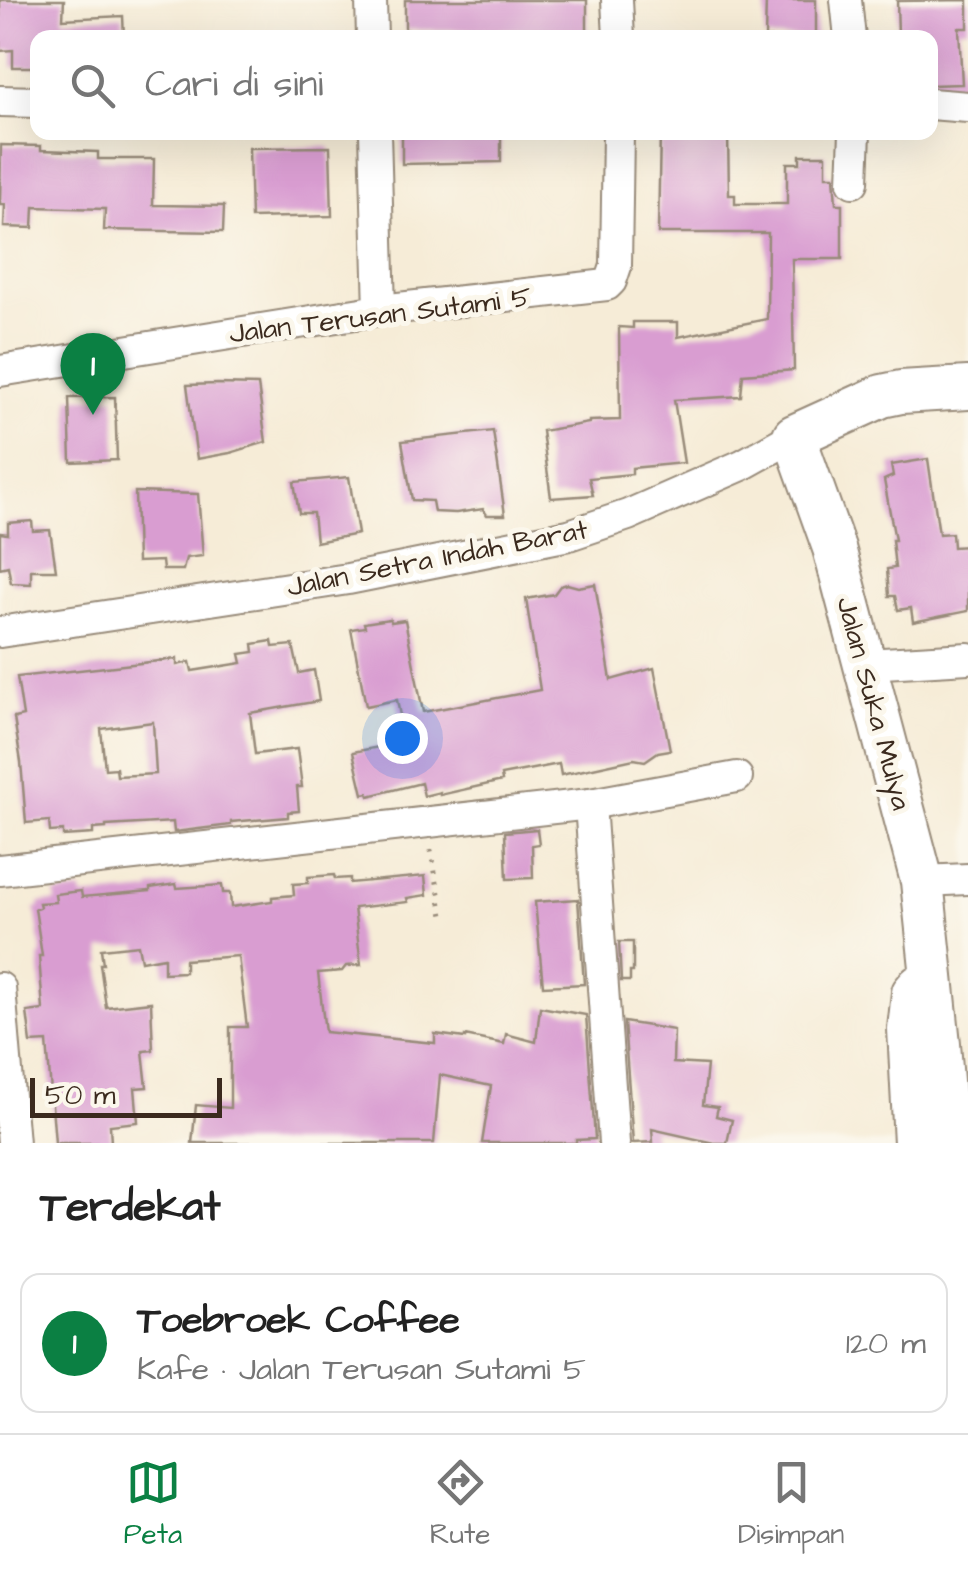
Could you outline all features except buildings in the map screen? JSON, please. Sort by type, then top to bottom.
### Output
[{"type":"street","points":[[371,0],[372,30]]},
{"type":"street","points":[[617,0],[618,30]]},
{"type":"street","points":[[846,0],[849,30]]},
{"type":"street","points":[[0,101],[30,102]]},
{"type":"street","points":[[938,105],[968,107]]},
{"type":"street","points":[[374,140],[380,310]]},
{"type":"street","name":"Jalan Terusan Sutami 5","points":[[0,371],[380,310],[606,285],[611,282],[616,266],[618,140]]},
{"type":"street","points":[[854,182],[855,140]]},
{"type":"street","name":"Jalan Setra Indah Barat","points":[[0,632],[348,579],[569,535],[628,515],[882,396],[968,388]]},
{"type":"street","name":"Jalan Suka Mulya","points":[[794,436],[834,548],[922,881],[931,977],[956,1098],[947,1143]]},
{"type":"street","points":[[866,664],[968,658]]},
{"type":"street","points":[[0,870],[590,804],[737,777]]},
{"type":"street","points":[[590,804],[614,1143]]},
{"type":"street","points":[[922,881],[968,879]]},
{"type":"street","points":[[914,1143],[910,1011],[912,993],[931,977]]},
{"type":"street","points":[[0,988],[13,1143]]},
{"type":"path","points":[[425,822],[444,922]]},
{"type":"place","name":"Toebroek Coffee","points":[[93,415]]}]
